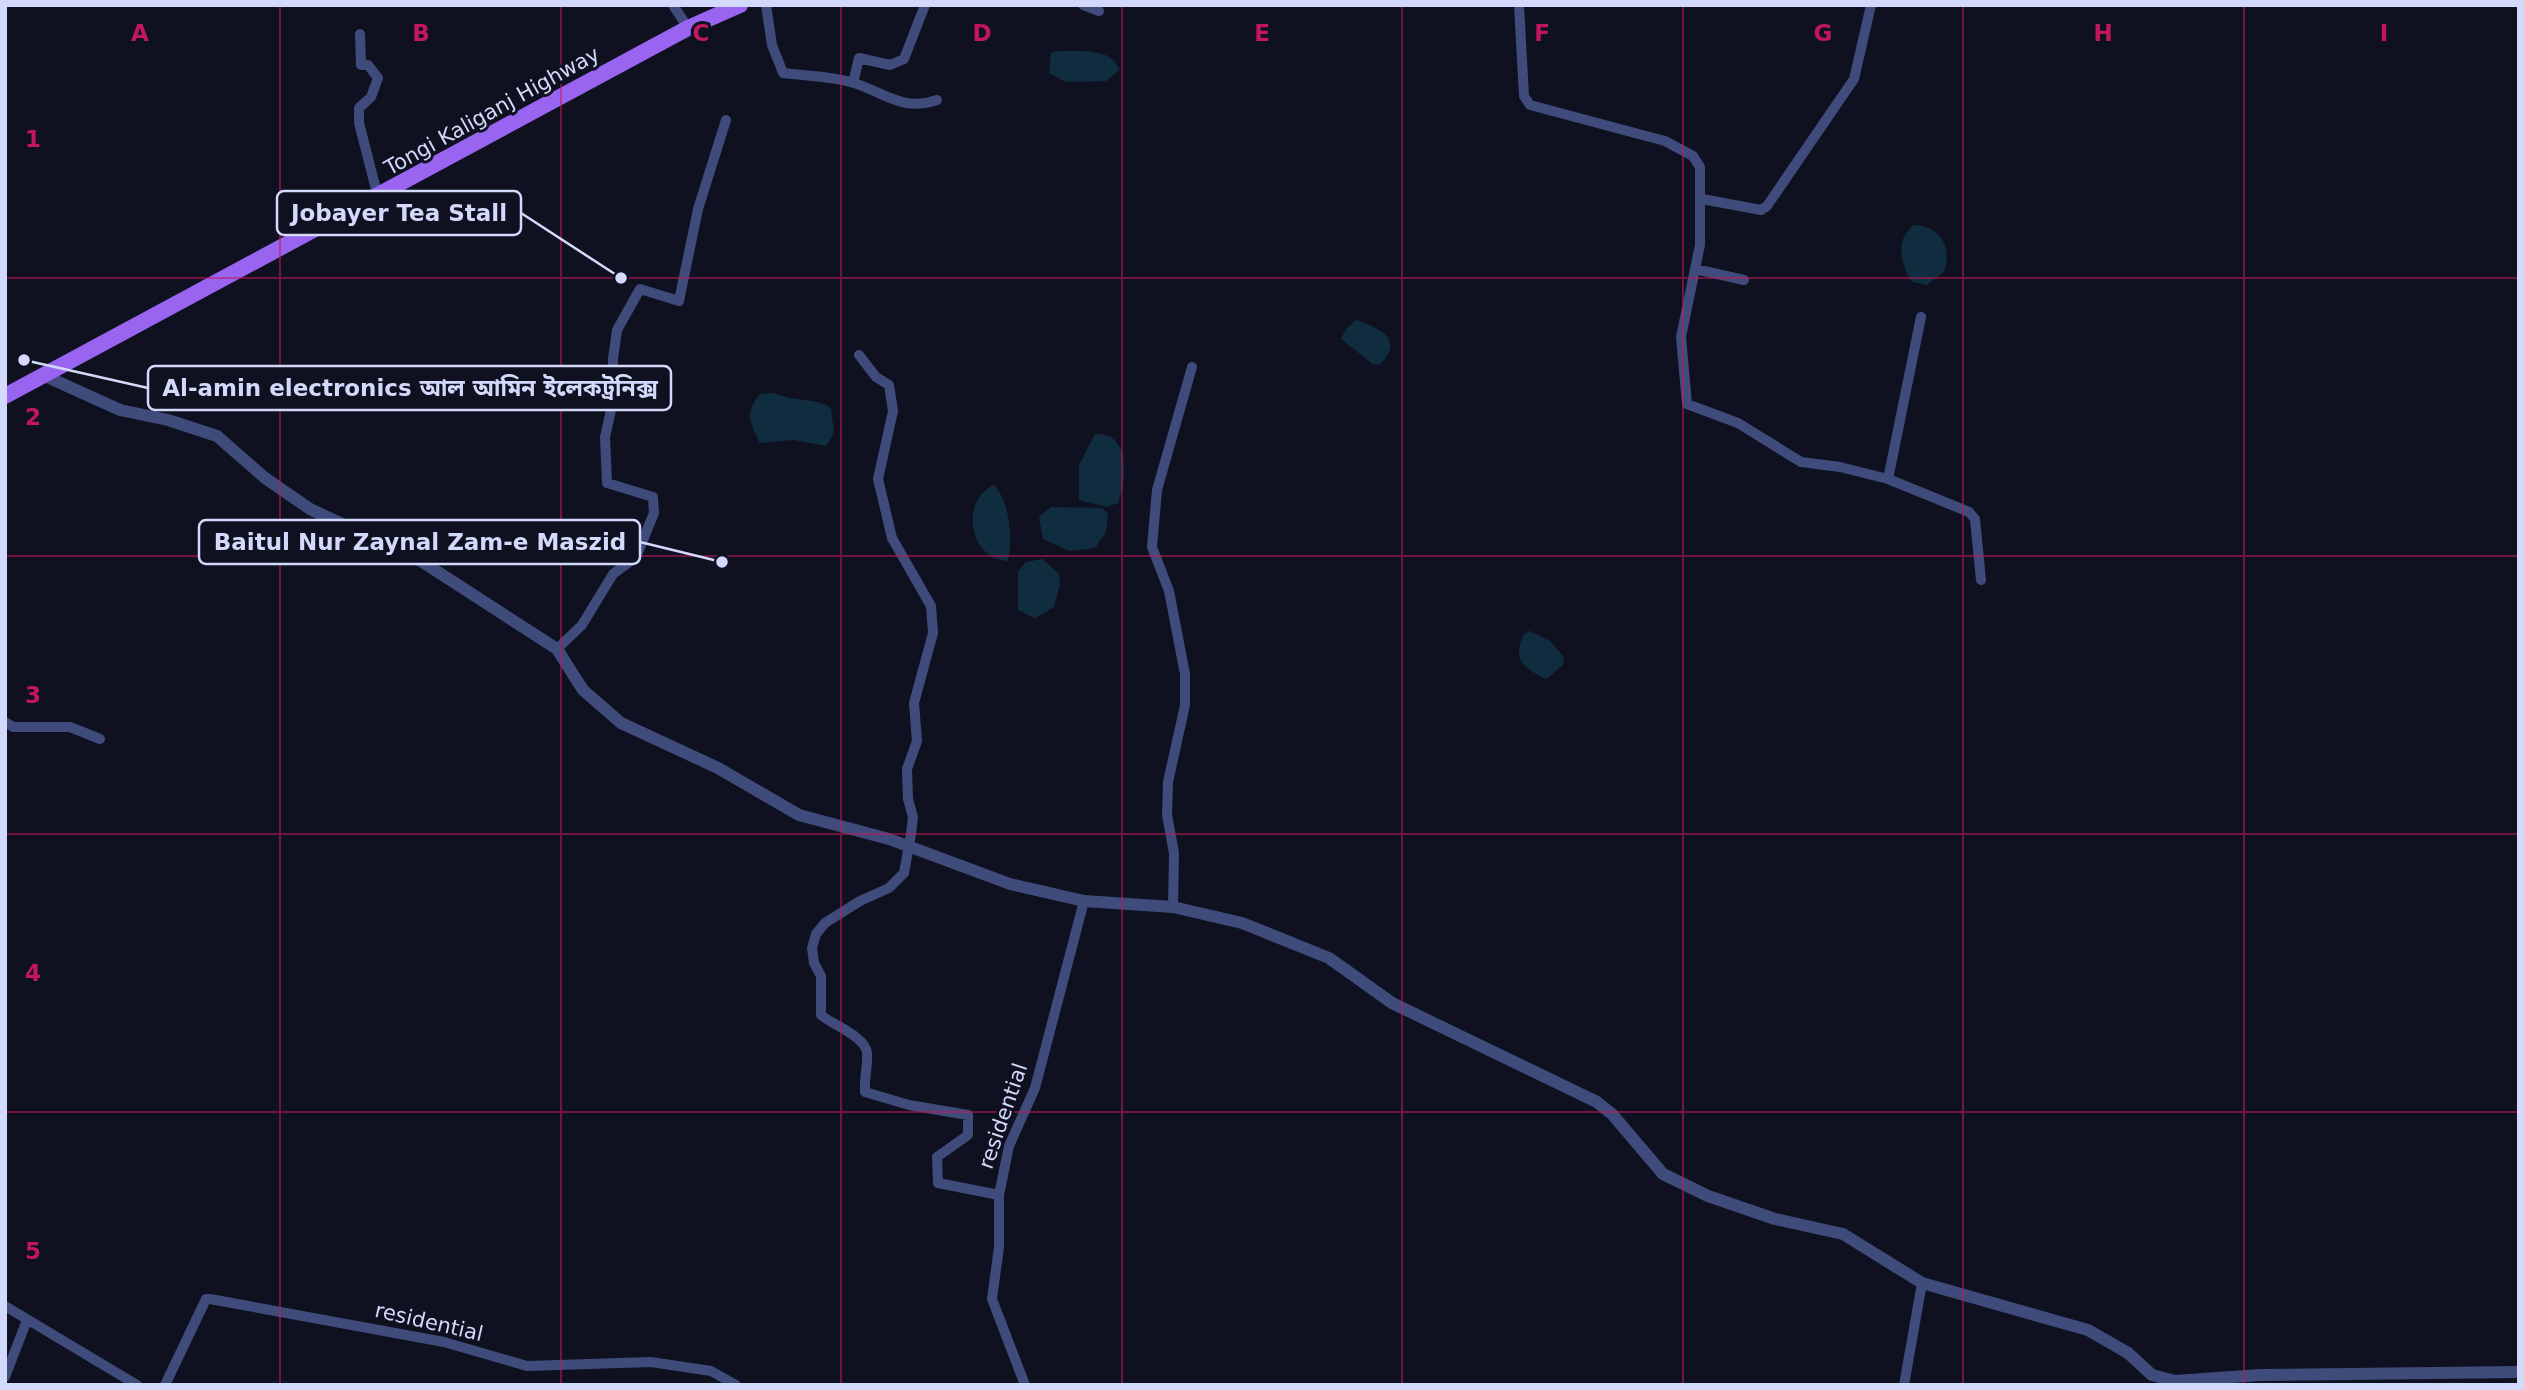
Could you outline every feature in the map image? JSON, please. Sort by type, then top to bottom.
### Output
[{"type":"main road","name":"Tongi Kaliganj Highway","points":[[5,396],[688,28],[740,5]]},
{"type":"street","points":[[673,5],[688,28]]},
{"type":"street","points":[[766,5],[772,45],[783,73],[853,83],[888,98],[920,106],[937,100]]},
{"type":"street","points":[[853,83],[859,58],[890,65],[904,59],[925,5]]},
{"type":"street","points":[[1083,5],[1099,11]]},
{"type":"street","points":[[1519,5],[1524,96],[1530,105],[1665,141],[1693,156],[1700,167],[1702,199],[1696,269],[1681,337],[1687,404],[1738,424],[1801,462],[1840,467],[1888,479],[1973,514],[1981,580]]},
{"type":"street","points":[[1702,199],[1760,211],[1767,206],[1854,79],[1871,5]]},
{"type":"street","points":[[360,34],[361,65],[368,65],[378,78],[377,88],[359,108],[359,123],[378,197]]},
{"type":"street","points":[[556,649],[582,625],[614,574],[636,557],[654,513],[653,497],[607,483],[605,437],[613,401],[613,359],[617,330],[640,289],[679,301],[698,209],[726,120]]},
{"type":"street","points":[[1696,269],[1744,280]]},
{"type":"street","points":[[1888,479],[1921,317]]},
{"type":"street","points":[[859,355],[876,377],[889,385],[893,411],[878,479],[892,538],[931,606],[933,633],[914,702],[917,741],[907,769],[908,799],[913,817],[904,873],[889,888],[860,901],[825,923],[816,934],[812,948],[814,963],[821,976],[821,1015],[862,1042],[867,1051],[863,1075],[866,1091],[909,1105],[968,1115],[968,1135],[937,1157],[938,1183],[999,1195]]},
{"type":"street","points":[[1173,907],[1174,853],[1167,815],[1168,782],[1185,705],[1185,674],[1169,591],[1152,547],[1157,490],[1192,367]]},
{"type":"street","points":[[45,376],[120,410],[169,420],[217,436],[265,478],[310,509],[421,561],[556,649],[583,690],[621,723],[718,768],[799,815],[907,847],[1010,884],[1084,901],[1173,907],[1242,923],[1329,958],[1392,1003],[1597,1102],[1612,1114],[1663,1174],[1708,1196],[1741,1208],[1843,1234],[1882,1255],[1922,1283],[2088,1330],[2128,1353],[2152,1375],[2175,1381],[2260,1374],[2519,1372]]},
{"type":"street","points":[[5,722],[13,727],[69,727],[100,739]]},
{"type":"street","name":"residential","points":[[1025,1385],[992,1298],[999,1247],[999,1195],[1009,1146],[1035,1088],[1084,901]]},
{"type":"street","points":[[1904,1385],[1922,1283]]},
{"type":"street","name":"residential","points":[[165,1385],[206,1299],[210,1298],[444,1342],[527,1366],[651,1362],[711,1371],[736,1385]]},
{"type":"street","points":[[5,1306],[137,1385]]},
{"type":"street","points":[[5,1377],[27,1320]]},
{"type":"water","points":[[1051,53],[1101,54],[1115,62],[1119,70],[1106,81],[1066,82],[1049,73]]},
{"type":"water","points":[[1914,225],[1931,229],[1937,234],[1947,254],[1944,272],[1927,285],[1912,282],[1901,252],[1904,238]]},
{"type":"water","points":[[1356,320],[1386,335],[1390,348],[1380,365],[1373,364],[1341,339],[1346,329]]},
{"type":"water","points":[[774,393],[818,402],[831,408],[834,433],[826,446],[794,440],[760,443],[751,423],[752,406],[760,394]]},
{"type":"water","points":[[1095,434],[1107,435],[1115,441],[1123,459],[1123,482],[1118,503],[1107,507],[1079,500],[1079,465]]},
{"type":"water","points":[[994,485],[1004,501],[1009,521],[1008,561],[995,558],[984,550],[973,528],[976,503],[983,492]]},
{"type":"water","points":[[1051,507],[1102,508],[1108,513],[1106,532],[1095,548],[1070,551],[1043,539],[1039,517]]},
{"type":"water","points":[[1042,559],[1059,574],[1060,584],[1054,607],[1035,618],[1018,610],[1018,571],[1026,562]]},
{"type":"water","points":[[1530,631],[1550,641],[1564,657],[1563,665],[1546,679],[1526,666],[1520,658],[1522,638]]},
{"type":"place","name":"Jobayer Tea Stall","points":[[621,278]]},
{"type":"place","name":"Al-amin electronics আল আমিন ইলেকট্রনিক্স","points":[[24,360]]},
{"type":"place","name":"Baitul Nur Zaynal Zam-e Maszid","points":[[722,562]]}]
